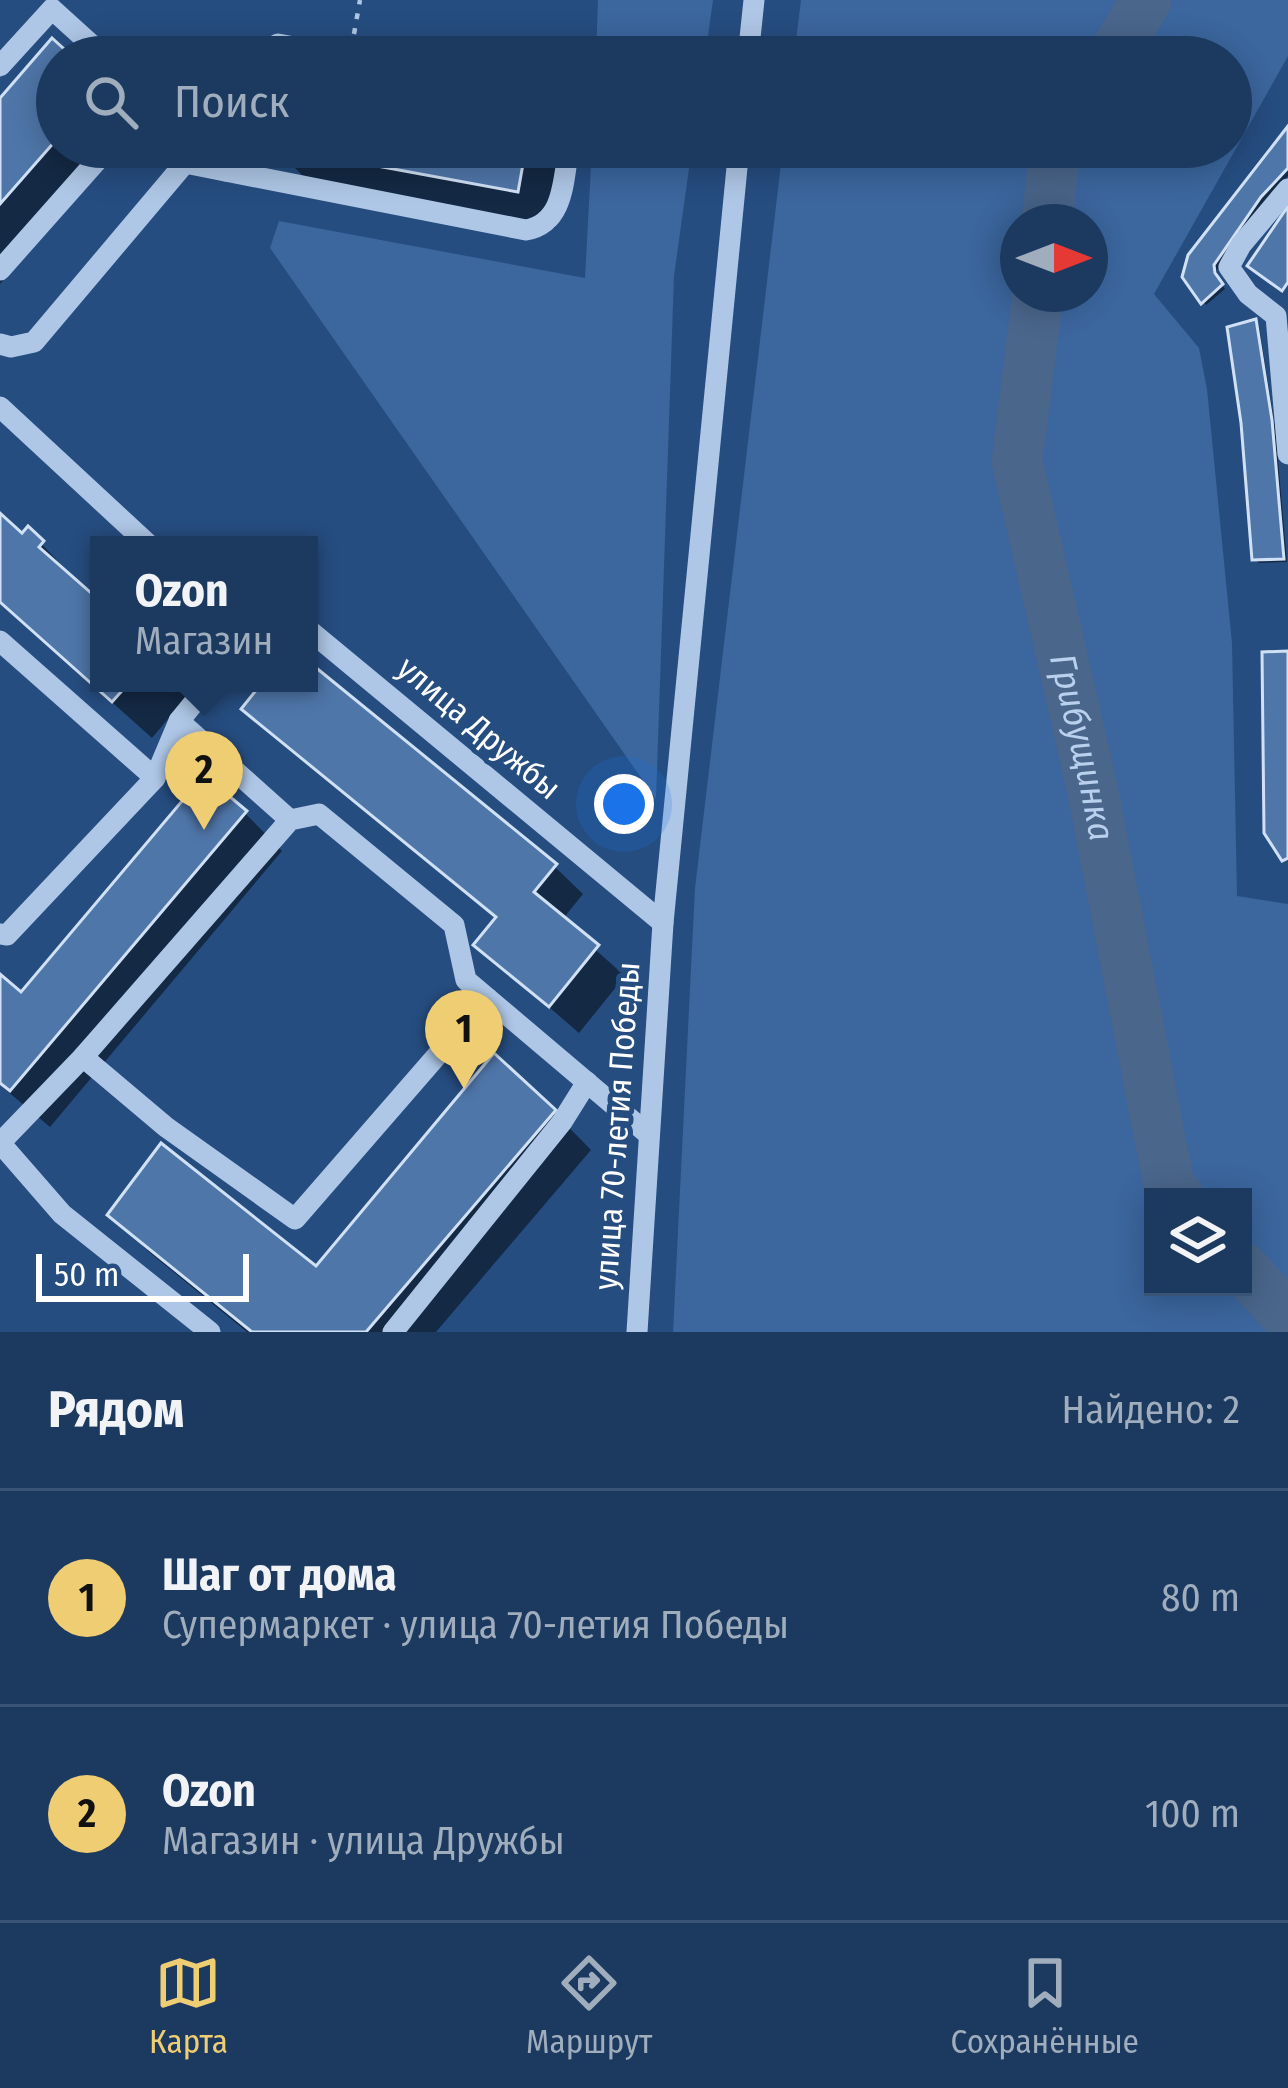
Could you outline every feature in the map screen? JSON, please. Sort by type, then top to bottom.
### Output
[{"type":"street","points":[[750,36],[754,0]]},
{"type":"street","points":[[0,66],[52,9],[82,36]]},
{"type":"street","points":[[0,270],[91,168]]},
{"type":"street","points":[[0,344],[11,347],[34,342],[181,168]]},
{"type":"street","points":[[210,168],[526,230],[550,219],[559,205],[565,168]]},
{"type":"street","name":"улица 70-летия Победы","points":[[637,1332],[663,923],[737,168]]},
{"type":"street","points":[[1288,189],[1241,245],[1229,267],[1248,294],[1282,309],[1288,454]]},
{"type":"street","points":[[0,407],[139,536]]},
{"type":"street","name":"улица Дружбы","points":[[318,637],[663,923]]},
{"type":"street","points":[[0,641],[155,778]]},
{"type":"street","points":[[0,934],[7,935],[155,778],[178,721],[202,692]]},
{"type":"street","points":[[178,721],[290,820]]},
{"type":"street","points":[[210,1332],[62,1214],[0,1143],[83,1058],[290,820],[319,814],[454,925],[466,980],[648,1134]]},
{"type":"street","points":[[83,1058],[166,1126],[295,1219],[487,998]]},
{"type":"street","points":[[394,1332],[562,1122],[587,1082]]},
{"type":"path","points":[[353,36],[360,0]]},
{"type":"shaded area","points":[[598,0],[713,0],[708,36],[597,36]]},
{"type":"shaded area","points":[[801,0],[1288,0],[1288,56],[1252,120],[1252,36],[797,36]]},
{"type":"shaded area","points":[[591,168],[689,168],[674,276],[656,799],[270,248],[279,221],[585,278]]},
{"type":"shaded area","points":[[781,168],[1225,168],[1154,294],[1199,348],[1207,389],[1232,643],[1237,896],[1288,904],[1288,1332],[673,1332],[695,888]]},
{"type":"building","points":[[36,56],[36,163],[0,204],[0,98]]},
{"type":"building","points":[[1288,126],[1288,168],[1261,197],[1214,265],[1223,284],[1201,304],[1182,277],[1188,255]]},
{"type":"building","points":[[388,168],[522,168],[518,192]]},
{"type":"building","points":[[1288,206],[1288,282],[1282,291],[1247,266]]},
{"type":"building","points":[[1256,319],[1272,420],[1284,559],[1252,560],[1241,423],[1227,327]]},
{"type":"building","points":[[0,513],[22,533],[28,526],[44,541],[39,547],[90,592],[90,682],[0,602]]},
{"type":"building","points":[[1288,651],[1288,858],[1282,861],[1264,833],[1262,652]]},
{"type":"building","points":[[318,669],[557,864],[534,892],[599,945],[549,1007],[473,945],[496,917],[241,709],[255,692],[318,692]]},
{"type":"building","points":[[101,692],[121,692],[112,702]]},
{"type":"building","points":[[204,775],[247,811],[10,1091],[0,1083],[0,974],[21,992]]},
{"type":"building","points":[[494,1053],[556,1110],[366,1332],[252,1332],[107,1215],[161,1143],[316,1266]]},
{"type":"waterway","name":"Грибущинка","points":[[1125,36],[1146,0]]},
{"type":"waterway","name":"Грибущинка","points":[[1049,204],[1053,168]]},
{"type":"waterway","name":"Грибущинка","points":[[1036,312],[1017,461],[1092,787],[1172,1188]]},
{"type":"waterway","name":"Грибущинка","points":[[1252,1278],[1288,1317]]},
{"type":"place","name":"Ozon","points":[[204,830]]},
{"type":"place","name":"Шаг от дома","points":[[464,1089]]}]
